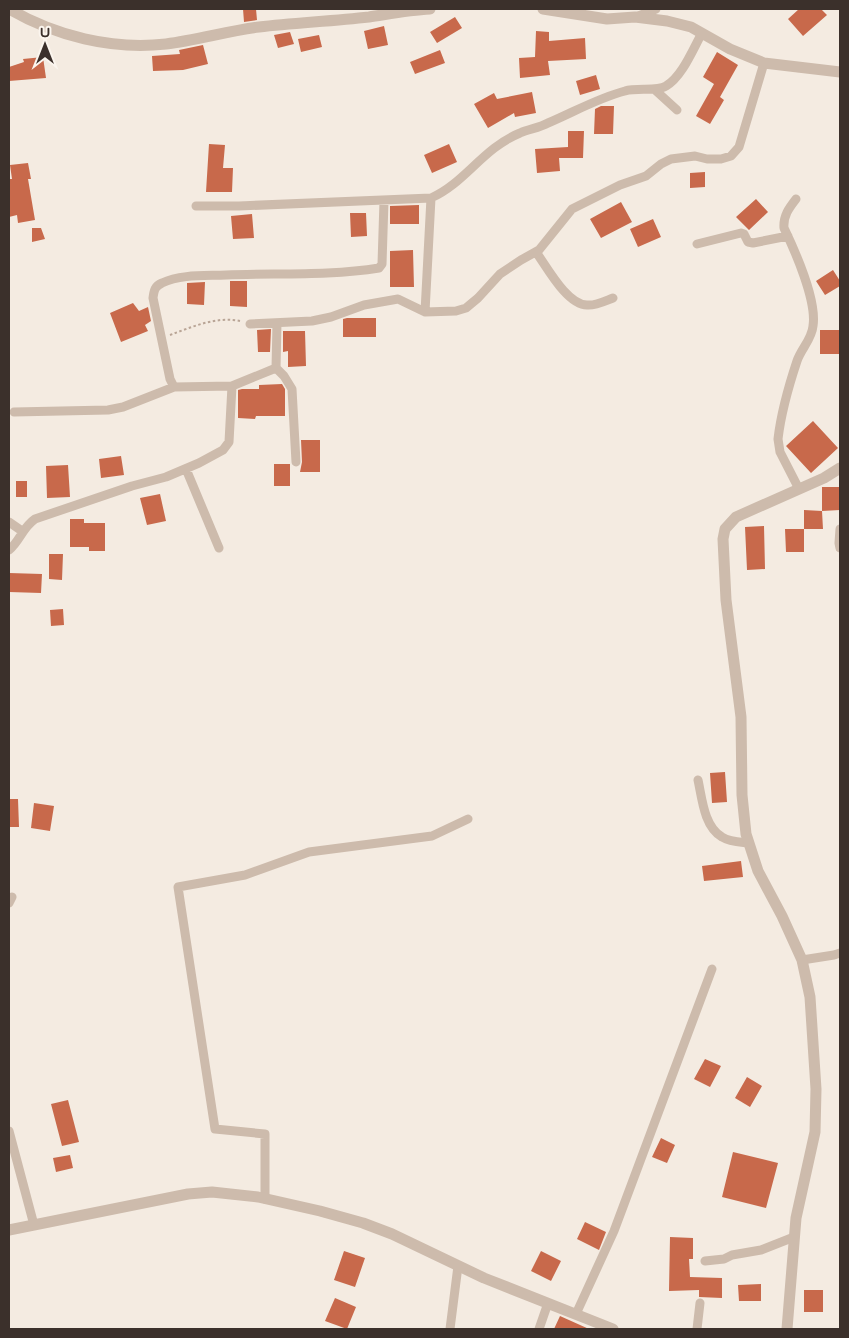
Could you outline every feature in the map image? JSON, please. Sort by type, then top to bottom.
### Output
[{"type":"street","points":[[9,9],[35,23],[67,35],[134,45],[165,44],[259,28],[430,9]]},
{"type":"street","points":[[543,9],[571,10],[607,19],[635,17],[667,21],[692,27],[730,49],[764,62],[840,72]]},
{"type":"street","points":[[635,17],[656,9]]},
{"type":"street","points":[[196,206],[431,198],[445,191],[490,150],[520,133],[623,91],[662,88],[674,81],[702,33]]},
{"type":"street","points":[[250,324],[312,321],[331,317],[364,305],[398,299],[425,312],[456,311],[466,308],[500,274],[536,252],[572,209],[620,185],[646,176],[666,162],[695,156],[714,160],[731,156],[739,147],[764,62]]},
{"type":"street","points":[[654,89],[678,110]]},
{"type":"street","points":[[425,312],[431,198]]},
{"type":"street","points":[[796,199],[787,212],[784,222],[804,276],[814,318],[812,332],[797,360],[778,439],[780,452],[799,488]]},
{"type":"street","points":[[174,387],[171,382],[153,298],[154,290],[162,283],[200,276],[338,272],[379,268],[382,264],[384,201]]},
{"type":"street","points":[[697,244],[741,233],[744,234],[748,242],[753,243],[788,236]]},
{"type":"street","points":[[536,252],[560,287],[580,305],[589,306],[613,298]]},
{"type":"street","points":[[277,323],[276,368],[284,376],[292,389],[296,462]]},
{"type":"street","points":[[14,412],[108,410],[123,407],[174,387],[232,386],[276,368]]},
{"type":"street","points":[[9,550],[22,531],[35,519],[132,486],[166,477],[207,459],[227,446],[229,442],[232,386]]},
{"type":"street","points":[[787,1329],[794,1237],[803,1184],[816,1132],[816,1089],[810,998],[802,960],[758,870],[748,844],[744,817],[740,718],[726,600],[723,539],[725,529],[736,516],[824,478],[840,468]]},
{"type":"street","points":[[186,469],[219,548]]},
{"type":"street","points":[[9,522],[22,531]]},
{"type":"street","points":[[840,529],[840,548]]},
{"type":"street","points":[[698,780],[706,813],[717,834],[732,842],[748,844]]},
{"type":"street","points":[[265,1199],[265,1134],[215,1129],[178,888],[245,875],[309,852],[432,836],[468,818]]},
{"type":"street","points":[[802,960],[840,953]]},
{"type":"street","points":[[576,1314],[614,1232],[712,969]]},
{"type":"street","points":[[9,1131],[34,1225]]},
{"type":"street","points":[[9,1230],[188,1194],[212,1192],[265,1199],[312,1209],[392,1234],[484,1278],[613,1329]]},
{"type":"street","points":[[705,1261],[724,1259],[732,1255],[761,1250],[794,1237]]},
{"type":"street","points":[[450,1329],[458,1266]]},
{"type":"street","points":[[539,1329],[548,1303]]},
{"type":"street","points":[[697,1329],[700,1303]]},
{"type":"path","points":[[162,338],[200,324],[222,320],[235,320],[250,324]]},
{"type":"building","points":[[243,9],[256,9],[257,20],[244,22]]},
{"type":"building","points":[[799,9],[821,9],[827,15],[803,36],[788,19]]},
{"type":"building","points":[[455,17],[462,28],[437,43],[430,32]]},
{"type":"building","points":[[384,26],[388,45],[368,49],[364,31]]},
{"type":"building","points":[[536,31],[549,32],[549,41],[585,38],[586,59],[548,61],[550,75],[520,78],[519,58],[535,57]]},
{"type":"building","points":[[290,32],[294,44],[278,48],[274,35]]},
{"type":"building","points":[[319,35],[322,47],[301,52],[298,39]]},
{"type":"building","points":[[203,45],[208,64],[183,70],[153,71],[152,56],[180,54],[179,50]]},
{"type":"building","points":[[440,50],[445,63],[415,74],[410,62]]},
{"type":"building","points":[[717,52],[738,65],[720,97],[724,100],[710,124],[696,116],[714,84],[703,77]]},
{"type":"building","points":[[43,57],[46,78],[9,81],[9,67],[24,62],[23,59]]},
{"type":"building","points":[[596,75],[600,89],[580,95],[576,81]]},
{"type":"building","points":[[532,92],[536,113],[515,117],[514,113],[488,128],[474,104],[494,93],[497,99]]},
{"type":"building","points":[[601,106],[614,106],[613,134],[594,134],[595,109]]},
{"type":"building","points":[[568,131],[584,131],[583,158],[559,158],[560,171],[537,173],[535,149],[568,147]]},
{"type":"building","points":[[209,144],[225,145],[223,168],[233,168],[232,192],[206,192]]},
{"type":"building","points":[[449,144],[457,162],[432,173],[424,155]]},
{"type":"building","points":[[28,163],[31,179],[28,179],[35,220],[18,223],[17,215],[9,217],[9,179],[12,179],[10,165]]},
{"type":"building","points":[[705,172],[705,187],[690,188],[690,173]]},
{"type":"building","points":[[756,199],[768,212],[749,230],[736,217]]},
{"type":"building","points":[[621,202],[632,222],[601,238],[590,219]]},
{"type":"building","points":[[419,205],[419,224],[390,224],[390,206]]},
{"type":"building","points":[[350,213],[366,213],[367,236],[351,237]]},
{"type":"building","points":[[252,214],[254,238],[233,239],[231,216]]},
{"type":"building","points":[[653,219],[661,237],[638,247],[630,229]]},
{"type":"building","points":[[32,228],[41,228],[45,239],[32,242]]},
{"type":"building","points":[[413,250],[414,287],[390,287],[390,251]]},
{"type":"building","points":[[833,270],[840,281],[840,286],[825,295],[816,281]]},
{"type":"building","points":[[230,281],[247,281],[247,307],[230,306]]},
{"type":"building","points":[[205,282],[204,305],[187,304],[187,283]]},
{"type":"building","points":[[133,303],[139,311],[148,307],[151,321],[145,325],[148,331],[121,342],[110,313]]},
{"type":"building","points":[[376,318],[376,337],[343,337],[343,319]]},
{"type":"building","points":[[271,329],[270,352],[258,352],[257,330]]},
{"type":"building","points":[[820,330],[840,330],[840,354],[820,354]]},
{"type":"building","points":[[283,331],[305,331],[306,366],[288,367],[288,351],[283,352]]},
{"type":"building","points":[[282,384],[285,389],[285,416],[256,416],[255,419],[238,418],[238,390],[259,389],[259,385]]},
{"type":"building","points":[[813,421],[838,448],[811,473],[786,446]]},
{"type":"building","points":[[301,440],[320,440],[320,472],[300,472],[302,462]]},
{"type":"building","points":[[121,456],[124,475],[101,478],[99,459]]},
{"type":"building","points":[[274,464],[290,464],[290,486],[274,486]]},
{"type":"building","points":[[68,465],[70,497],[47,498],[46,466]]},
{"type":"building","points":[[16,481],[27,481],[27,497],[16,497]]},
{"type":"building","points":[[822,487],[840,487],[840,510],[822,511]]},
{"type":"building","points":[[160,494],[166,521],[147,525],[140,498]]},
{"type":"building","points":[[804,510],[822,511],[823,529],[804,529]]},
{"type":"building","points":[[70,519],[84,519],[84,523],[105,523],[105,551],[89,551],[89,547],[70,547]]},
{"type":"building","points":[[764,526],[765,569],[747,570],[745,527]]},
{"type":"building","points":[[785,529],[804,529],[804,552],[786,552]]},
{"type":"building","points":[[49,554],[63,554],[62,580],[49,579]]},
{"type":"building","points":[[9,573],[42,574],[41,593],[9,592]]},
{"type":"building","points":[[63,609],[64,625],[51,626],[50,610]]},
{"type":"building","points":[[725,772],[727,802],[712,803],[710,773]]},
{"type":"building","points":[[9,799],[18,799],[19,827],[9,827]]},
{"type":"building","points":[[34,803],[54,806],[50,831],[31,828]]},
{"type":"building","points":[[741,861],[743,877],[704,881],[702,866]]},
{"type":"building","points":[[705,1059],[721,1066],[710,1087],[694,1079]]},
{"type":"building","points":[[747,1077],[762,1086],[750,1107],[735,1098]]},
{"type":"building","points":[[68,1100],[79,1142],[62,1146],[51,1104]]},
{"type":"building","points":[[661,1138],[675,1145],[667,1163],[652,1157]]},
{"type":"building","points":[[733,1152],[778,1163],[766,1208],[722,1197]]},
{"type":"building","points":[[70,1155],[73,1168],[56,1172],[53,1158]]},
{"type":"building","points":[[585,1222],[606,1232],[599,1250],[577,1239]]},
{"type":"building","points":[[670,1237],[693,1238],[693,1259],[689,1259],[690,1277],[722,1278],[722,1298],[699,1297],[699,1290],[669,1291]]},
{"type":"building","points":[[344,1251],[365,1258],[355,1287],[334,1280]]},
{"type":"building","points":[[541,1251],[561,1261],[551,1281],[531,1271]]},
{"type":"building","points":[[761,1284],[761,1301],[739,1301],[738,1285]]},
{"type":"building","points":[[804,1290],[823,1290],[823,1312],[804,1312]]},
{"type":"building","points":[[335,1298],[356,1307],[347,1329],[325,1321]]},
{"type":"building","points":[[560,1316],[589,1329],[554,1329]]}]
